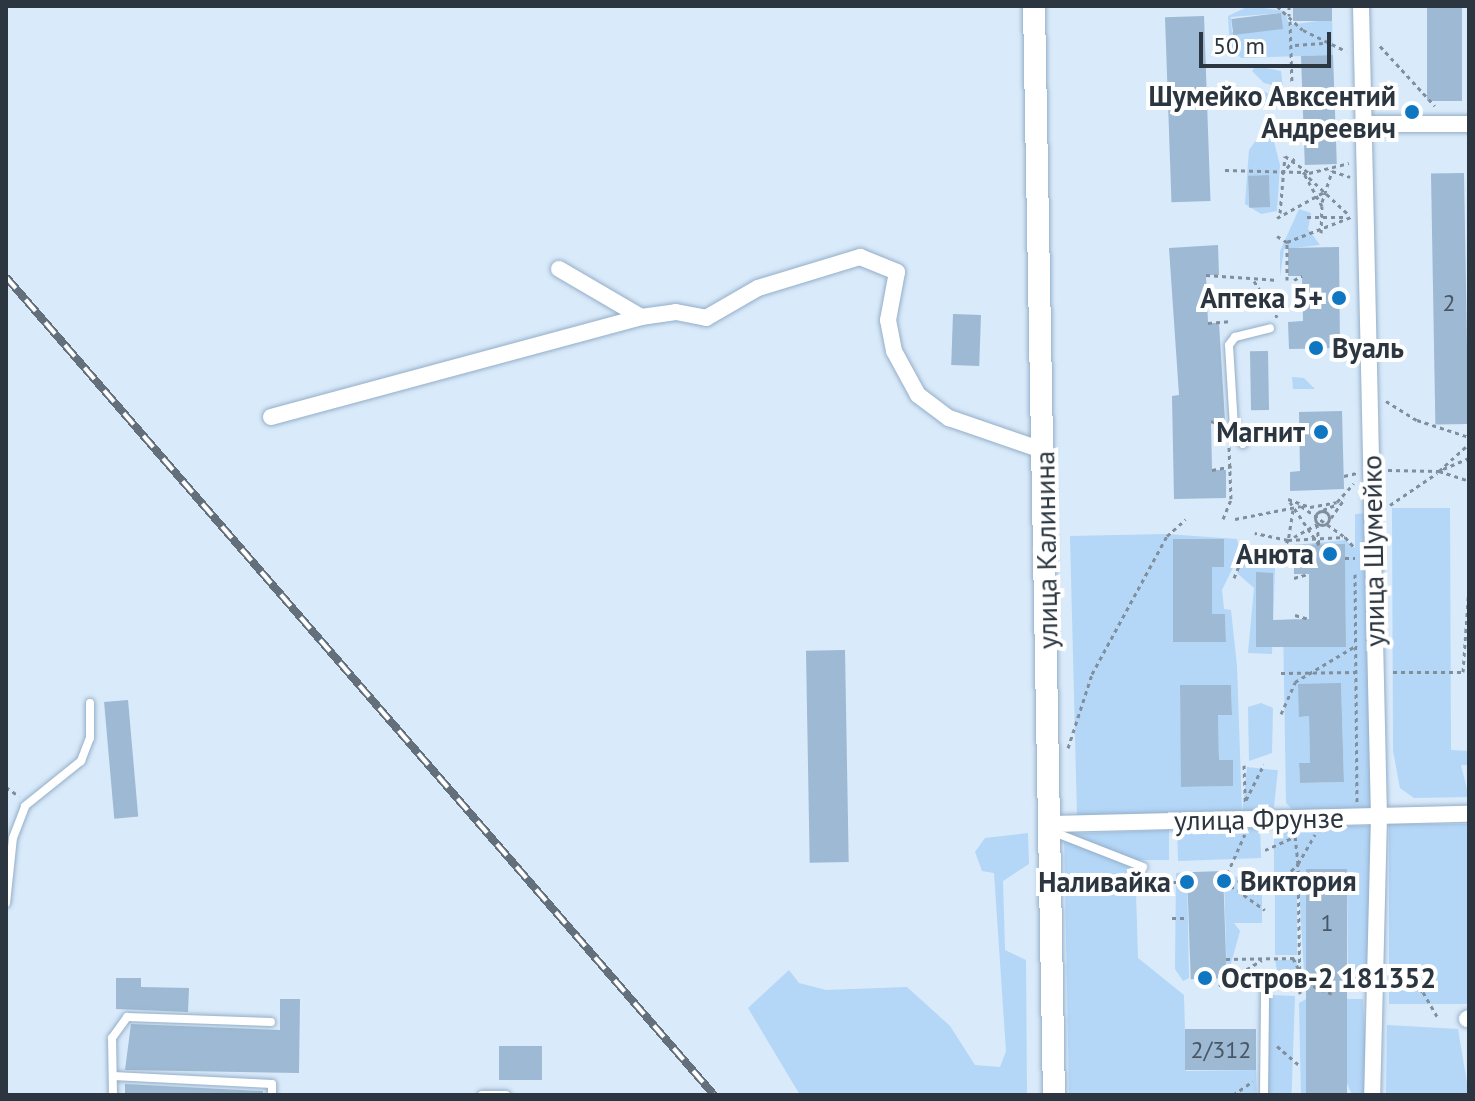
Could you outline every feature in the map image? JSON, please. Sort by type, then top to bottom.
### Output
[{"type":"main road","name":"улица Калинина","points":[[1034,6],[1045,451],[1054,1095]]},
{"type":"street","name":"улица Шумейко","points":[[1361,6],[1379,817],[1372,1095]]},
{"type":"street","points":[[1364,124],[1469,124]]},
{"type":"street","points":[[271,417],[641,317],[676,312],[706,318],[758,288],[860,257],[879,259],[897,272],[888,320],[894,351],[918,395],[949,418],[1045,451]]},
{"type":"street","points":[[559,269],[641,317]]},
{"type":"street","name":"улица Фрунзе","points":[[1050,827],[1245,812],[1293,819],[1469,814]]},
{"type":"lane","points":[[1243,444],[1234,427],[1229,345],[1235,337],[1270,328]]},
{"type":"lane","points":[[6,903],[13,838],[25,806],[81,761],[90,738],[90,703]]},
{"type":"lane","points":[[1050,827],[1143,867]]},
{"type":"lane","points":[[1264,1095],[1265,991]]},
{"type":"lane","points":[[113,1095],[112,1038],[127,1017],[271,1022]]},
{"type":"lane","points":[[113,1076],[272,1084],[272,1095]]},
{"type":"lane","points":[[482,1095],[506,1095]]},
{"type":"path","points":[[1277,6],[1314,37],[1347,52]]},
{"type":"path","points":[[1289,6],[1295,45],[1292,84]]},
{"type":"path","points":[[1362,32],[1395,56],[1424,100],[1444,111]]},
{"type":"path","points":[[1303,45],[1314,37]]},
{"type":"path","points":[[1295,45],[1326,42]]},
{"type":"path","points":[[1324,192],[1279,216],[1282,158],[1303,172],[1351,217]]},
{"type":"path","points":[[1282,174],[1295,158]]},
{"type":"path","points":[[1321,233],[1324,192],[1332,171],[1350,162]]},
{"type":"path","points":[[1225,170],[1282,174],[1332,171],[1350,178]]},
{"type":"path","points":[[1303,172],[1322,206]]},
{"type":"path","points":[[1307,217],[1351,217]]},
{"type":"path","points":[[1277,236],[1287,242],[1321,233],[1351,217]]},
{"type":"path","points":[[1287,242],[1287,280]]},
{"type":"path","points":[[1206,275],[1254,281],[1278,280]]},
{"type":"path","points":[[1294,280],[1302,276]]},
{"type":"path","points":[[1254,281],[1278,321]]},
{"type":"path","points":[[1208,323],[1229,321]]},
{"type":"path","points":[[1370,391],[1417,420],[1469,437]]},
{"type":"path","points":[[1211,421],[1234,427],[1232,466],[1223,519]]},
{"type":"path","points":[[1372,520],[1439,471],[1469,458]]},
{"type":"path","points":[[1212,470],[1232,466]]},
{"type":"path","points":[[1439,471],[1469,481]]},
{"type":"path","points":[[1319,537],[1347,495]]},
{"type":"path","points":[[1319,545],[1317,524],[1323,510],[1342,503]]},
{"type":"path","points":[[1235,519],[1301,506],[1317,524]]},
{"type":"path","points":[[1291,539],[1293,508]]},
{"type":"path","points":[[1323,510],[1328,523],[1355,548]]},
{"type":"path","points":[[1068,748],[1092,674],[1167,536],[1186,519]]},
{"type":"path","points":[[1234,578],[1242,558],[1279,557],[1291,539],[1317,524],[1328,523]]},
{"type":"path","points":[[1255,533],[1291,539],[1345,537]]},
{"type":"path","points":[[1345,558],[1355,558]]},
{"type":"path","points":[[1294,578],[1308,574]]},
{"type":"path","points":[[1281,673],[1463,672],[1469,586]]},
{"type":"path","points":[[1295,615],[1309,619]]},
{"type":"path","points":[[1281,714],[1295,682],[1356,646]]},
{"type":"path","points":[[1224,881],[1245,812],[1264,764]]},
{"type":"path","points":[[1244,765],[1245,812]]},
{"type":"path","points":[[1274,888],[1298,864],[1314,835],[1339,817]]},
{"type":"path","points":[[1293,819],[1300,888],[1300,994]]},
{"type":"path","points":[[1265,850],[1295,836],[1314,835]]},
{"type":"path","points":[[1224,881],[1265,881]]},
{"type":"path","points":[[1224,881],[1265,910]]},
{"type":"path","points":[[1172,882],[1187,882]]},
{"type":"path","points":[[1265,888],[1300,888]]},
{"type":"path","points":[[1172,918],[1188,918]]},
{"type":"path","points":[[1376,951],[1423,992],[1438,1018]]},
{"type":"path","points":[[1219,986],[1265,958]]},
{"type":"path","points":[[1293,958],[1300,975],[1332,994]]},
{"type":"path","points":[[1226,959],[1300,958]]},
{"type":"path","points":[[1205,978],[1205,986]]},
{"type":"path","points":[[1265,1035],[1298,1064]]},
{"type":"path","points":[[1233,1095],[1264,1073]]},
{"type":"shaded area","points":[[1249,6],[1285,11],[1289,25],[1332,19],[1333,55],[1241,58],[1230,48],[1228,16]],"holes":[[[1281,13],[1282,29],[1232,32],[1231,17]]]},
{"type":"shaded area","points":[[1256,66],[1281,71],[1283,88],[1264,83],[1252,71]]},
{"type":"shaded area","points":[[1256,87],[1269,94],[1282,100],[1264,107]]},
{"type":"shaded area","points":[[1263,131],[1273,138],[1280,165],[1277,211],[1261,214],[1250,207],[1270,207],[1269,175],[1248,176],[1249,206],[1245,204],[1249,150]]},
{"type":"shaded area","points":[[1299,209],[1311,213],[1308,229],[1320,245],[1284,249],[1280,277],[1280,251]]},
{"type":"shaded area","points":[[1292,377],[1304,378],[1315,389],[1293,389]]},
{"type":"shaded area","points":[[1392,508],[1450,508],[1451,750],[1469,751],[1469,765],[1461,765],[1469,797],[1414,798],[1400,788],[1393,751]]},
{"type":"shaded area","points":[[1370,513],[1374,807],[1295,812],[1286,803],[1283,620],[1296,619],[1297,647],[1346,647],[1345,545],[1294,545],[1345,540],[1355,548],[1355,514]],"holes":[[[1341,683],[1344,782],[1300,783],[1299,763],[1310,763],[1309,716],[1300,717]]]},
{"type":"shaded area","points":[[1166,534],[1237,539],[1240,553],[1222,590],[1224,609],[1231,610],[1237,666],[1242,812],[1077,815],[1070,536]],"holes":[[[1173,539],[1224,539],[1224,567],[1212,567],[1212,614],[1225,614],[1226,641],[1174,642]],[[1231,685],[1232,714],[1218,715],[1219,760],[1233,760],[1233,786],[1182,787],[1180,686]]]},
{"type":"shaded area","points":[[1243,561],[1275,568],[1273,625],[1273,573],[1256,573],[1256,646],[1272,646],[1272,654],[1248,653],[1254,588],[1237,573]]},
{"type":"shaded area","points":[[1261,703],[1273,708],[1272,753],[1249,761],[1248,707]]},
{"type":"shaded area","points":[[1247,767],[1278,770],[1273,816],[1242,813]]},
{"type":"shaded area","points":[[1389,824],[1469,824],[1469,1004],[1389,1004]]},
{"type":"shaded area","points":[[1274,825],[1371,826],[1367,971],[1355,990],[1305,990],[1299,888],[1274,888]],"holes":[[[1306,869],[1347,869],[1348,979],[1306,979]]]},
{"type":"shaded area","points":[[1260,827],[1261,858],[1178,861],[1177,830]]},
{"type":"shaded area","points":[[1169,830],[1169,860],[1135,860],[1138,958],[1184,995],[1186,1071],[1256,1070],[1257,1095],[1069,1095],[1064,834]]},
{"type":"shaded area","points":[[1028,833],[1029,864],[1003,881],[1005,950],[1026,960],[1027,1095],[800,1095],[748,1008],[789,970],[799,983],[826,990],[907,987],[950,1026],[975,1065],[1000,1067],[1006,1051],[994,873],[982,871],[975,852],[985,838]]},
{"type":"shaded area","points":[[1187,872],[1189,978],[1183,981],[1175,969],[1176,873]]},
{"type":"shaded area","points":[[1262,876],[1262,923],[1234,923],[1240,931],[1227,978],[1224,877]]},
{"type":"shaded area","points":[[1275,890],[1297,890],[1297,955],[1275,955]]},
{"type":"shaded area","points":[[1275,960],[1297,960],[1297,991],[1280,985]]},
{"type":"shaded area","points":[[1268,995],[1295,996],[1292,1095],[1265,1095]]},
{"type":"shaded area","points":[[1306,999],[1363,999],[1368,1095],[1352,1095],[1313,1003],[1316,1095],[1301,1095],[1299,1003]]},
{"type":"shaded area","points":[[1387,1025],[1458,1029],[1469,1095],[1386,1095]]},
{"type":"building","points":[[1293,6],[1332,6],[1332,21],[1293,21]]},
{"type":"building","points":[[1427,6],[1462,6],[1462,101],[1427,101]]},
{"type":"building","points":[[1281,13],[1283,29],[1233,35],[1231,19]]},
{"type":"building","points":[[1204,16],[1210,201],[1171,202],[1165,17]]},
{"type":"building","points":[[1333,55],[1337,164],[1305,165],[1301,56]]},
{"type":"building","points":[[1464,173],[1468,424],[1435,425],[1431,174]]},
{"type":"building","points":[[1269,175],[1270,207],[1249,208],[1248,176]]},
{"type":"building","points":[[1218,245],[1219,275],[1206,275],[1208,323],[1219,323],[1225,421],[1211,421],[1212,470],[1226,470],[1226,498],[1174,499],[1172,396],[1179,395],[1169,248]]},
{"type":"building","points":[[1339,247],[1340,348],[1289,349],[1288,322],[1303,321],[1302,276],[1288,276],[1288,248]]},
{"type":"building","points":[[953,314],[981,315],[979,366],[951,365]]},
{"type":"building","points":[[1250,351],[1268,351],[1269,410],[1251,410]]},
{"type":"building","name":"Магнит","points":[[1342,411],[1344,489],[1290,491],[1290,472],[1300,471],[1299,412]]},
{"type":"building","points":[[1173,539],[1224,539],[1224,567],[1212,567],[1212,614],[1225,614],[1226,642],[1173,642]]},
{"type":"building","points":[[1345,544],[1346,647],[1256,647],[1256,572],[1273,573],[1273,620],[1309,619],[1309,574],[1294,574],[1294,545]]},
{"type":"building","points":[[845,650],[849,862],[810,863],[806,651]]},
{"type":"building","points":[[1341,683],[1344,782],[1300,783],[1299,763],[1310,763],[1309,716],[1299,717],[1298,684]]},
{"type":"building","points":[[1180,685],[1231,685],[1232,715],[1218,715],[1219,760],[1233,760],[1233,786],[1181,787]]},
{"type":"building","points":[[128,700],[138,817],[114,819],[104,702]]},
{"type":"building","points":[[1306,869],[1347,869],[1347,1095],[1306,1095]]},
{"type":"building","points":[[1223,871],[1227,978],[1191,979],[1187,872]]},
{"type":"building","points":[[116,978],[141,978],[141,987],[189,988],[188,1012],[116,1009]]},
{"type":"building","points":[[280,999],[300,999],[299,1073],[125,1070],[131,1024],[280,1030]]},
{"type":"building","points":[[1185,1029],[1256,1029],[1256,1070],[1185,1070]]},
{"type":"building","points":[[499,1046],[542,1046],[542,1080],[499,1080]]},
{"type":"building","points":[[125,1084],[263,1091],[263,1095],[125,1095]]},
{"type":"railway","points":[[6,277],[714,1095]]},
{"type":"place","name":"Шумейко Авксентий Андреевич","points":[[1412,112]]},
{"type":"place","name":"Аптека 5+","points":[[1339,298]]},
{"type":"place","name":"Вуаль","points":[[1316,348]]},
{"type":"place","name":"Магнит","points":[[1321,432]]},
{"type":"place","name":"Анюта","points":[[1330,554]]},
{"type":"place","name":"Виктория","points":[[1224,881]]},
{"type":"place","name":"Наливайка","points":[[1187,882]]},
{"type":"place","name":"Остров-2 181352","points":[[1205,978]]}]
